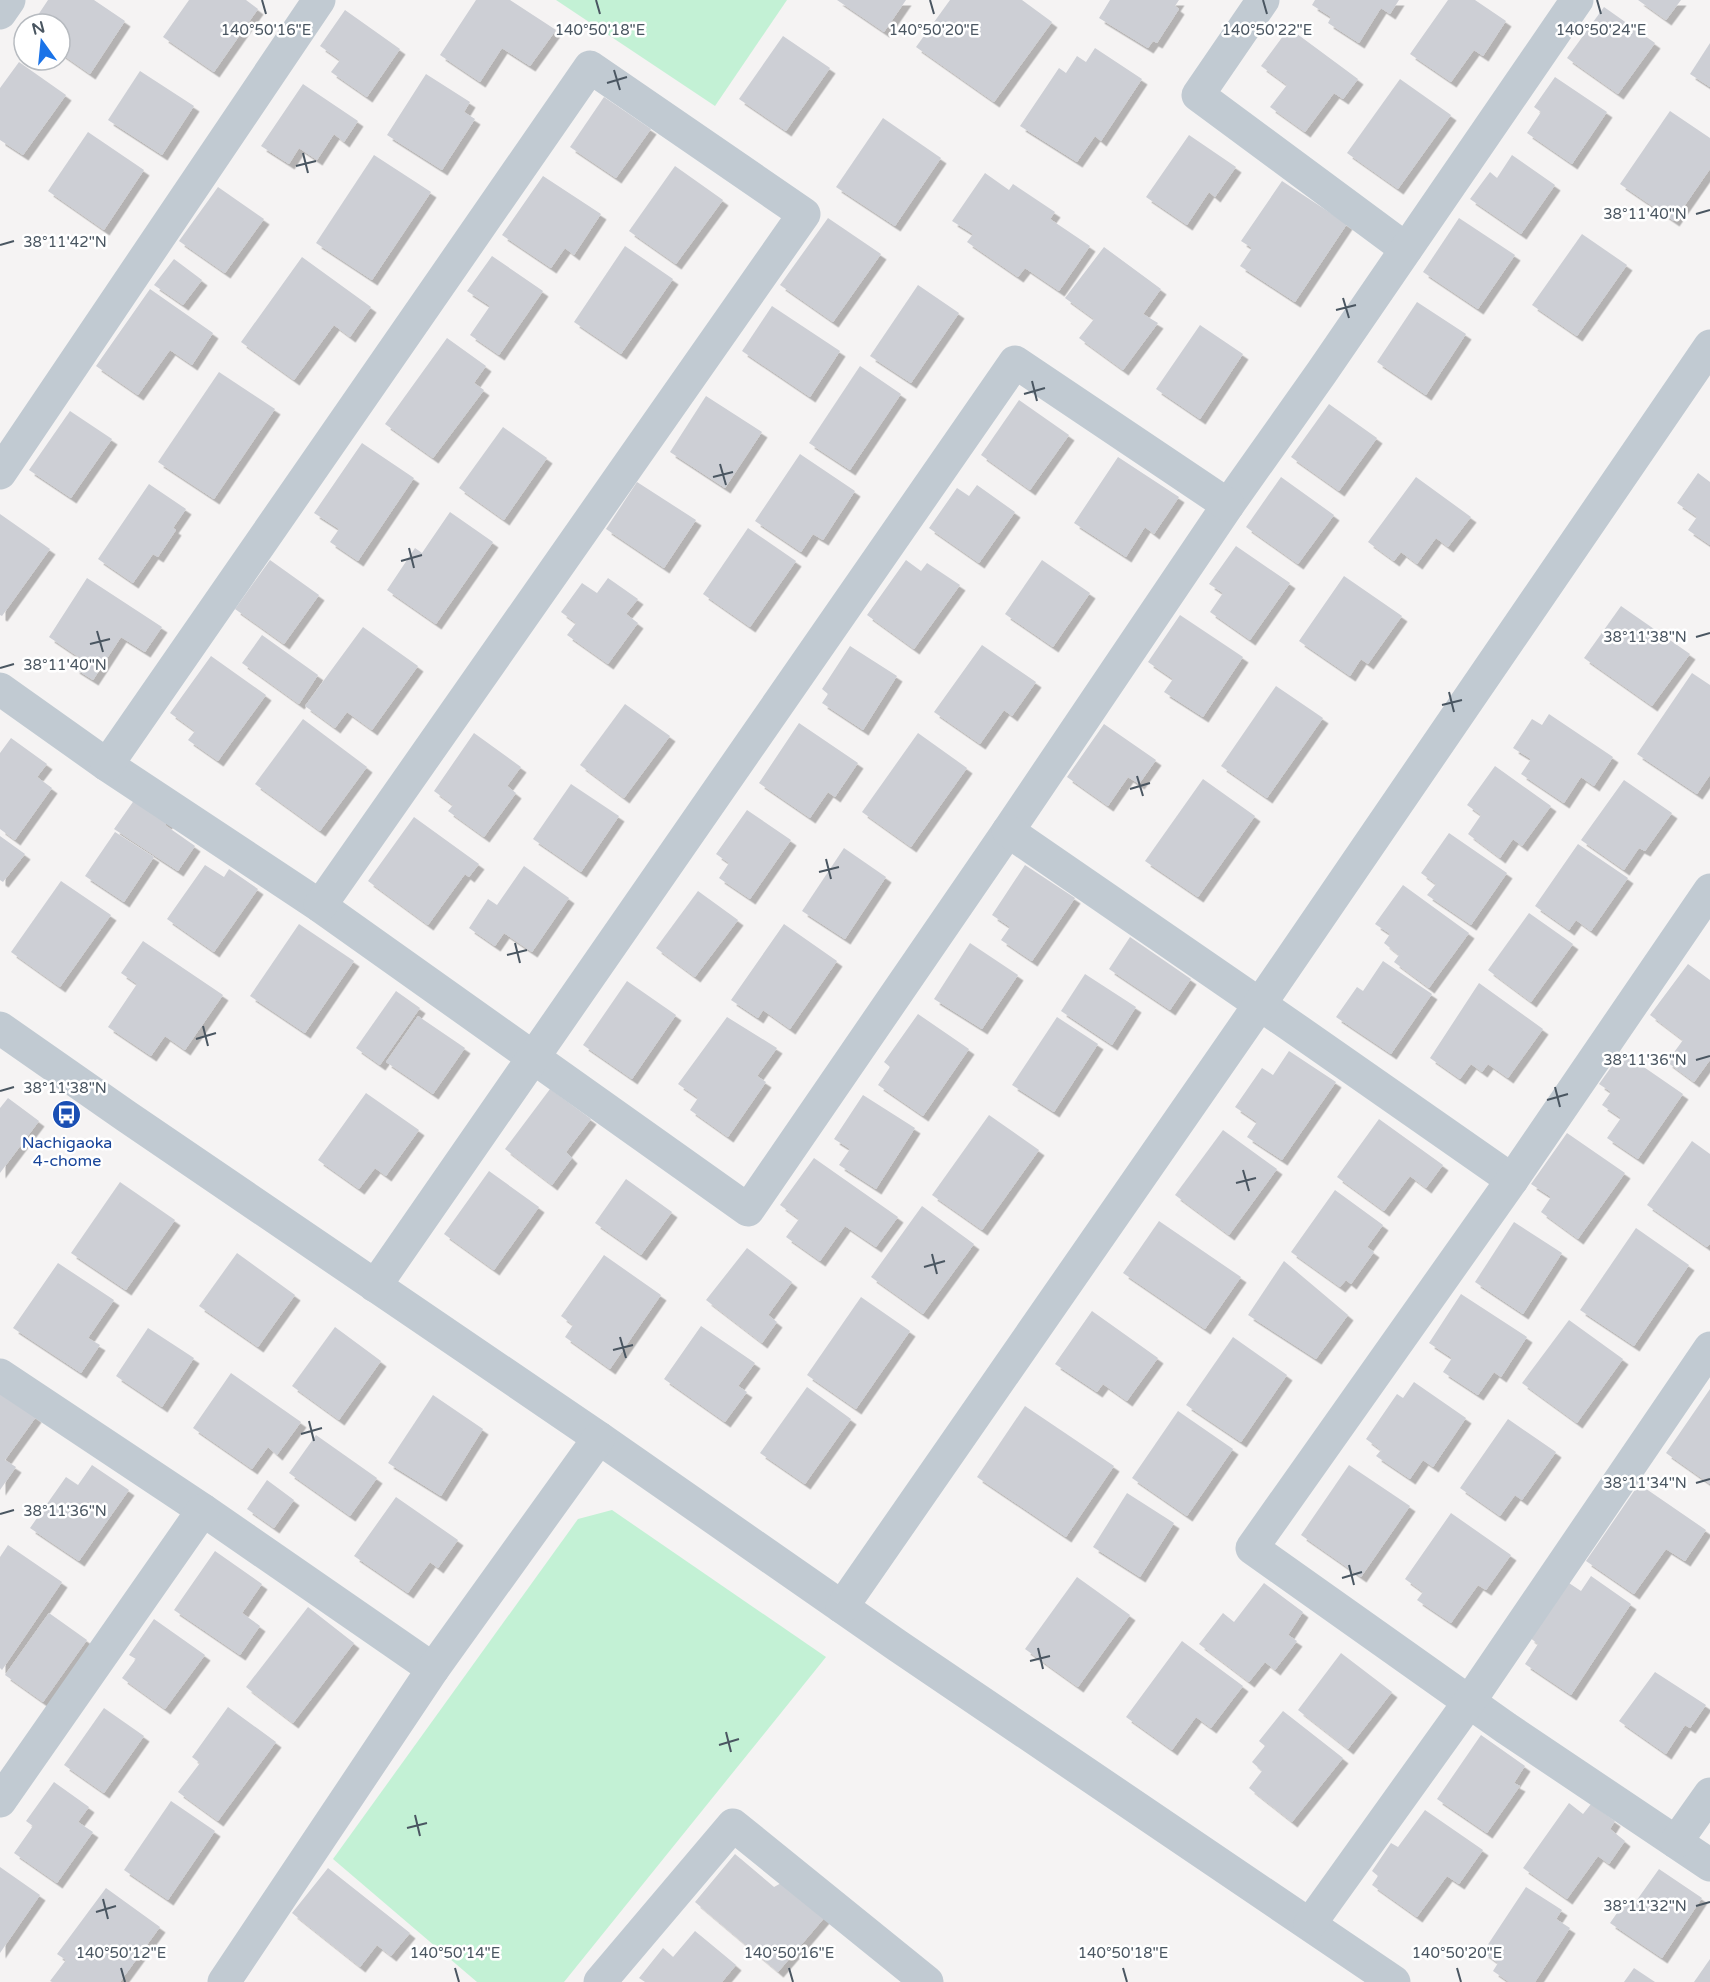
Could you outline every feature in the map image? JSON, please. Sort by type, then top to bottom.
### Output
[{"type":"street","points":[[0,13],[9,0]]},
{"type":"street","points":[[0,473],[319,0]]},
{"type":"street","points":[[1263,0],[1198,95],[1406,249]]},
{"type":"street","points":[[0,688],[107,765],[320,906],[748,1210],[1228,505],[1577,0]]},
{"type":"street","points":[[107,765],[590,67],[804,214],[320,906]]},
{"type":"street","points":[[842,1607],[1260,1004],[1710,346]]},
{"type":"street","points":[[375,1286],[1015,362],[1228,505]]},
{"type":"street","points":[[1008,831],[1512,1180]]},
{"type":"street","points":[[1710,890],[1512,1180],[1252,1548],[1469,1702],[1710,1865]]},
{"type":"street","points":[[0,1028],[842,1607],[1394,1982]]},
{"type":"street","points":[[1310,1924],[1469,1702],[1710,1348]]},
{"type":"street","points":[[0,1375],[203,1510],[433,1669]]},
{"type":"street","points":[[224,1982],[433,1669],[599,1438]]},
{"type":"street","points":[[0,1801],[203,1510]]},
{"type":"street","points":[[1676,1842],[1710,1794]]},
{"type":"street","points":[[600,1982],[733,1825],[927,1982]]},
{"type":"green space","points":[[556,0],[787,0],[715,106]]},
{"type":"green space","points":[[612,1510],[826,1657],[564,1982],[477,1982],[333,1859],[578,1519]]},
{"type":"building","points":[[48,0],[94,0],[125,21],[90,74],[72,61],[72,12],[40,12]]},
{"type":"building","points":[[189,0],[246,0],[258,9],[214,72],[163,37]]},
{"type":"building","points":[[476,0],[510,0],[556,30],[530,66],[502,48],[480,82],[440,55]]},
{"type":"building","points":[[837,0],[906,0],[884,32]]},
{"type":"building","points":[[950,0],[1022,0],[1052,22],[994,102],[916,47]]},
{"type":"building","points":[[1110,0],[1179,0],[1175,6],[1179,9],[1157,43],[1153,41],[1148,48],[1099,18]]},
{"type":"building","points":[[1315,0],[1399,0],[1390,14],[1381,8],[1359,43],[1328,23],[1331,17],[1312,5]]},
{"type":"building","points":[[1448,0],[1475,0],[1506,21],[1483,56],[1474,50],[1451,82],[1410,54]]},
{"type":"building","points":[[1638,0],[1681,0],[1666,20]]},
{"type":"building","points":[[1604,7],[1655,43],[1618,94],[1567,58]]},
{"type":"building","points":[[345,10],[400,49],[367,97],[331,72],[340,60],[320,46]]},
{"type":"building","points":[[1289,28],[1358,79],[1343,99],[1334,93],[1305,132],[1270,107],[1287,85],[1261,66]]},
{"type":"building","points":[[783,36],[830,68],[786,131],[739,99]]},
{"type":"building","points":[[1710,43],[1710,87],[1690,74]]},
{"type":"building","points":[[1095,48],[1142,79],[1101,141],[1095,136],[1077,162],[1020,126],[1059,68],[1066,73],[1077,56],[1086,62]]},
{"type":"building","points":[[140,71],[194,106],[162,155],[108,120]]},
{"type":"building","points":[[12,72],[33,72],[66,95],[23,155],[0,140],[0,88]]},
{"type":"building","points":[[426,74],[470,102],[464,112],[475,119],[442,170],[387,135]]},
{"type":"building","points":[[1555,77],[1607,112],[1572,164],[1527,133],[1541,112],[1534,107]]},
{"type":"building","points":[[1400,79],[1451,115],[1398,189],[1347,153]]},
{"type":"building","points":[[303,84],[358,121],[344,142],[334,134],[317,160],[299,148],[289,164],[261,146]]},
{"type":"building","points":[[604,97],[651,129],[616,178],[570,147]]},
{"type":"building","points":[[1670,111],[1710,138],[1710,169],[1674,221],[1620,184]]},
{"type":"building","points":[[883,118],[941,158],[895,226],[836,187]]},
{"type":"building","points":[[88,132],[144,170],[104,230],[48,191]]},
{"type":"building","points":[[1189,135],[1236,167],[1215,197],[1209,192],[1187,225],[1146,197]]},
{"type":"building","points":[[374,155],[431,192],[372,280],[316,243]]},
{"type":"building","points":[[1512,155],[1555,185],[1521,234],[1470,199],[1490,172],[1497,178]]},
{"type":"building","points":[[675,166],[723,200],[676,264],[629,231]]},
{"type":"building","points":[[985,173],[1009,190],[1013,184],[1055,212],[1050,219],[1090,246],[1059,291],[1025,268],[1018,277],[967,242],[973,234],[952,221]]},
{"type":"building","points":[[543,176],[601,214],[574,255],[565,248],[551,268],[502,235]]},
{"type":"building","points":[[1282,181],[1347,224],[1295,302],[1240,266],[1252,248],[1241,241]]},
{"type":"building","points":[[218,187],[264,219],[225,273],[179,241]]},
{"type":"building","points":[[828,218],[881,254],[833,322],[780,285]]},
{"type":"building","points":[[1459,218],[1515,255],[1478,309],[1423,272]]},
{"type":"building","points":[[1582,234],[1627,265],[1577,336],[1532,305]]},
{"type":"building","points":[[625,246],[673,279],[621,354],[574,322]]},
{"type":"building","points":[[1104,247],[1161,289],[1143,314],[1158,323],[1123,370],[1079,338],[1094,319],[1065,298]]},
{"type":"building","points":[[492,256],[543,291],[499,355],[470,335],[490,306],[467,291]]},
{"type":"building","points":[[302,257],[371,307],[350,337],[334,325],[294,380],[241,342]]},
{"type":"building","points":[[174,259],[202,280],[183,305],[154,285]]},
{"type":"building","points":[[918,285],[959,313],[911,383],[870,356]]},
{"type":"building","points":[[150,289],[213,333],[192,365],[170,350],[138,395],[96,366]]},
{"type":"building","points":[[1417,302],[1466,334],[1426,395],[1377,362]]},
{"type":"building","points":[[772,306],[840,351],[810,397],[742,351]]},
{"type":"building","points":[[1200,325],[1243,354],[1200,419],[1156,389]]},
{"type":"building","points":[[447,338],[486,366],[474,383],[484,390],[433,458],[385,424]]},
{"type":"building","points":[[860,366],[901,394],[850,470],[809,443]]},
{"type":"building","points":[[219,372],[275,409],[214,499],[158,462]]},
{"type":"building","points":[[706,396],[762,432],[725,488],[670,452]]},
{"type":"building","points":[[1019,400],[1069,435],[1030,490],[981,455]]},
{"type":"building","points":[[1329,404],[1377,438],[1339,491],[1291,457]]},
{"type":"building","points":[[70,411],[112,439],[71,498],[29,470]]},
{"type":"building","points":[[503,427],[547,458],[504,520],[459,488]]},
{"type":"building","points":[[362,443],[414,478],[358,561],[330,542],[339,529],[314,513]]},
{"type":"building","points":[[800,454],[855,491],[823,540],[813,534],[801,552],[755,521]]},
{"type":"building","points":[[1118,457],[1179,497],[1154,534],[1145,527],[1126,557],[1074,523]]},
{"type":"building","points":[[1698,473],[1710,482],[1710,545],[1688,530],[1697,517],[1677,503]]},
{"type":"building","points":[[1281,477],[1334,515],[1298,564],[1246,527]]},
{"type":"building","points":[[1416,477],[1471,517],[1448,547],[1436,538],[1417,564],[1401,552],[1394,561],[1368,542]]},
{"type":"building","points":[[637,482],[696,520],[664,568],[606,529]]},
{"type":"building","points":[[149,484],[186,509],[173,528],[176,530],[158,557],[153,554],[133,583],[98,559]]},
{"type":"building","points":[[977,485],[1015,512],[979,563],[929,528],[957,488],[969,496]]},
{"type":"building","points":[[450,512],[493,542],[436,624],[387,590],[415,548],[422,553]]},
{"type":"building","points":[[0,514],[50,549],[2,616],[0,615]]},
{"type":"building","points":[[748,528],[796,561],[750,627],[703,594]]},
{"type":"building","points":[[1236,546],[1290,583],[1250,640],[1210,612],[1223,593],[1209,584]]},
{"type":"building","points":[[270,560],[319,595],[284,644],[235,609]]},
{"type":"building","points":[[906,560],[921,571],[927,563],[960,585],[914,649],[867,615]]},
{"type":"building","points":[[1042,560],[1090,593],[1053,647],[1005,614]]},
{"type":"building","points":[[1344,576],[1402,616],[1368,664],[1361,659],[1350,676],[1299,641]]},
{"type":"building","points":[[87,578],[162,627],[145,652],[121,637],[93,680],[74,668],[80,658],[49,637]]},
{"type":"building","points":[[608,578],[638,599],[626,614],[638,623],[608,664],[567,635],[576,623],[561,612],[582,583],[597,593]]},
{"type":"building","points":[[1621,606],[1690,654],[1652,706],[1584,658]]},
{"type":"building","points":[[1180,615],[1243,657],[1203,717],[1164,692],[1173,679],[1148,662]]},
{"type":"building","points":[[363,627],[418,666],[372,730],[347,712],[335,728],[305,706]]},
{"type":"building","points":[[262,635],[318,675],[299,704],[242,663]]},
{"type":"building","points":[[982,645],[1036,682],[1012,716],[1004,710],[980,744],[934,712]]},
{"type":"building","points":[[850,646],[897,676],[863,730],[822,703],[828,694],[822,689]]},
{"type":"building","points":[[211,656],[266,695],[218,761],[188,740],[195,731],[170,713]]},
{"type":"building","points":[[1692,673],[1710,685],[1710,775],[1697,794],[1637,754]]},
{"type":"building","points":[[1276,686],[1323,718],[1267,798],[1221,766]]},
{"type":"building","points":[[625,704],[670,736],[624,798],[580,765]]},
{"type":"building","points":[[1549,714],[1613,757],[1594,786],[1581,777],[1564,803],[1521,774],[1531,759],[1513,748],[1532,719],[1542,725]]},
{"type":"building","points":[[303,719],[367,767],[320,831],[255,784]]},
{"type":"building","points":[[799,723],[858,763],[835,797],[828,792],[810,818],[759,783]]},
{"type":"building","points":[[1104,724],[1156,760],[1139,784],[1128,777],[1108,806],[1067,777]]},
{"type":"building","points":[[474,733],[521,767],[507,786],[516,793],[484,837],[448,811],[453,805],[434,791]]},
{"type":"building","points":[[918,733],[967,768],[911,847],[862,812]]},
{"type":"building","points":[[11,738],[47,764],[37,777],[52,788],[15,840],[0,829],[0,753]]},
{"type":"building","points":[[1495,766],[1551,806],[1522,846],[1513,839],[1500,858],[1468,834],[1481,815],[1467,805]]},
{"type":"building","points":[[1203,779],[1255,816],[1198,897],[1145,861]]},
{"type":"building","points":[[1624,780],[1672,813],[1645,851],[1639,848],[1624,870],[1581,840]]},
{"type":"building","points":[[571,784],[619,816],[581,872],[533,839]]},
{"type":"building","points":[[135,799],[168,822],[165,825],[195,846],[178,871],[114,829]]},
{"type":"building","points":[[747,810],[791,840],[750,899],[719,878],[729,863],[716,854]]},
{"type":"building","points":[[414,817],[479,864],[469,877],[465,874],[428,925],[368,881]]},
{"type":"building","points":[[115,832],[154,857],[124,902],[85,876]]},
{"type":"building","points":[[1449,833],[1507,873],[1471,925],[1427,895],[1436,884],[1421,873]]},
{"type":"building","points":[[0,836],[25,854],[3,882],[0,880]]},
{"type":"building","points":[[1578,844],[1628,878],[1591,931],[1576,920],[1569,930],[1535,906]]},
{"type":"building","points":[[844,848],[886,877],[845,939],[802,911]]},
{"type":"building","points":[[205,865],[224,877],[229,869],[258,889],[214,952],[167,919]]},
{"type":"building","points":[[1025,865],[1075,898],[1032,961],[1001,940],[1010,927],[992,915]]},
{"type":"building","points":[[524,866],[569,898],[532,952],[504,933],[495,946],[469,928],[488,899],[497,905]]},
{"type":"building","points":[[61,881],[111,915],[60,987],[11,952]]},
{"type":"building","points":[[1403,885],[1469,933],[1429,988],[1394,962],[1399,955],[1384,943],[1390,934],[1375,924]]},
{"type":"building","points":[[698,891],[738,920],[695,977],[656,948]]},
{"type":"building","points":[[1529,913],[1573,944],[1531,1002],[1488,970]]},
{"type":"building","points":[[299,924],[354,961],[305,1033],[250,996]]},
{"type":"building","points":[[784,924],[837,961],[790,1029],[763,1010],[758,1018],[731,1000]]},
{"type":"building","points":[[1130,937],[1191,979],[1170,1010],[1109,969]]},
{"type":"building","points":[[143,941],[223,995],[185,1050],[165,1036],[151,1056],[108,1027],[137,984],[121,973]]},
{"type":"building","points":[[970,943],[1018,975],[982,1029],[934,999]]},
{"type":"building","points":[[1383,961],[1432,994],[1391,1054],[1336,1017],[1357,987],[1363,991]]},
{"type":"building","points":[[1688,964],[1710,980],[1710,1060],[1694,1082],[1667,1062],[1683,1040],[1650,1015]]},
{"type":"building","points":[[1085,974],[1136,1007],[1112,1045],[1061,1011]]},
{"type":"building","points":[[627,981],[676,1015],[632,1079],[583,1045]]},
{"type":"building","points":[[1479,983],[1543,1029],[1508,1078],[1488,1064],[1482,1072],[1471,1064],[1460,1079],[1430,1058]]},
{"type":"building","points":[[396,991],[420,1008],[380,1065],[356,1048]]},
{"type":"building","points":[[918,1014],[969,1049],[923,1116],[878,1085],[890,1067],[884,1062]]},
{"type":"building","points":[[418,1016],[465,1048],[433,1094],[386,1062]]},
{"type":"building","points":[[727,1017],[777,1048],[757,1076],[766,1082],[728,1137],[690,1110],[698,1098],[678,1084]]},
{"type":"building","points":[[1057,1017],[1098,1044],[1054,1112],[1012,1085]]},
{"type":"building","points":[[1289,1051],[1336,1082],[1282,1160],[1247,1137],[1257,1122],[1235,1107],[1262,1068],[1273,1075]]},
{"type":"building","points":[[1622,1052],[1683,1094],[1638,1159],[1607,1138],[1621,1118],[1602,1105],[1611,1092],[1599,1084]]},
{"type":"building","points":[[550,1089],[591,1119],[566,1152],[572,1158],[552,1185],[505,1149]]},
{"type":"building","points":[[366,1093],[419,1130],[386,1176],[375,1168],[359,1189],[318,1160]]},
{"type":"building","points":[[863,1095],[915,1128],[876,1189],[839,1165],[850,1149],[834,1139]]},
{"type":"building","points":[[8,1098],[39,1121],[0,1173],[0,1108]]},
{"type":"building","points":[[989,1115],[1039,1150],[982,1230],[932,1195]]},
{"type":"building","points":[[1379,1119],[1443,1165],[1426,1188],[1410,1176],[1384,1211],[1337,1177]]},
{"type":"building","points":[[1223,1130],[1277,1169],[1229,1235],[1175,1195]]},
{"type":"building","points":[[1567,1133],[1625,1173],[1578,1239],[1541,1212],[1551,1197],[1531,1184]]},
{"type":"building","points":[[1692,1141],[1710,1154],[1710,1244],[1707,1247],[1647,1205]]},
{"type":"building","points":[[814,1158],[898,1217],[876,1247],[845,1226],[820,1261],[786,1237],[799,1219],[780,1205]]},
{"type":"building","points":[[489,1171],[539,1207],[494,1270],[444,1234]]},
{"type":"building","points":[[626,1179],[672,1212],[641,1255],[595,1223]]},
{"type":"building","points":[[120,1182],[175,1220],[126,1290],[71,1253]]},
{"type":"building","points":[[1335,1190],[1383,1225],[1367,1247],[1374,1252],[1351,1284],[1346,1280],[1340,1287],[1291,1252]]},
{"type":"building","points":[[922,1206],[974,1244],[923,1314],[871,1277]]},
{"type":"building","points":[[1159,1221],[1241,1277],[1205,1329],[1123,1273]]},
{"type":"building","points":[[1514,1222],[1562,1253],[1523,1314],[1475,1282]]},
{"type":"building","points":[[1636,1228],[1689,1265],[1634,1346],[1580,1310]]},
{"type":"building","points":[[747,1248],[792,1282],[768,1315],[777,1322],[762,1343],[706,1300]]},
{"type":"building","points":[[237,1253],[295,1295],[258,1347],[199,1306]]},
{"type":"building","points":[[604,1255],[661,1295],[610,1369],[565,1337],[573,1325],[561,1316]]},
{"type":"building","points":[[1284,1261],[1348,1315],[1316,1359],[1248,1315]]},
{"type":"building","points":[[58,1263],[114,1300],[88,1338],[100,1345],[81,1373],[13,1328]]},
{"type":"building","points":[[1461,1294],[1527,1337],[1501,1377],[1494,1372],[1478,1395],[1443,1372],[1452,1358],[1429,1343]]},
{"type":"building","points":[[861,1297],[910,1331],[856,1409],[807,1375]]},
{"type":"building","points":[[1092,1311],[1158,1358],[1127,1401],[1103,1384],[1097,1392],[1055,1364]]},
{"type":"building","points":[[1569,1320],[1623,1359],[1577,1423],[1522,1383]]},
{"type":"building","points":[[701,1326],[755,1363],[738,1386],[747,1392],[725,1422],[664,1379]]},
{"type":"building","points":[[335,1327],[381,1361],[339,1420],[292,1386]]},
{"type":"building","points":[[148,1328],[194,1358],[162,1407],[116,1376]]},
{"type":"building","points":[[1233,1337],[1287,1375],[1241,1442],[1186,1405]]},
{"type":"building","points":[[231,1373],[301,1422],[277,1455],[268,1447],[252,1469],[193,1428]]},
{"type":"building","points":[[1414,1382],[1466,1418],[1433,1467],[1423,1460],[1410,1479],[1376,1456],[1381,1450],[1366,1439],[1397,1394],[1403,1398]]},
{"type":"building","points":[[807,1387],[851,1419],[805,1484],[760,1453]]},
{"type":"building","points":[[1710,1389],[1710,1484],[1666,1453]]},
{"type":"building","points":[[0,1391],[36,1417],[5,1460],[16,1467],[0,1490]]},
{"type":"building","points":[[433,1395],[483,1429],[441,1496],[388,1463]]},
{"type":"building","points":[[1025,1406],[1114,1466],[1066,1537],[977,1477]]},
{"type":"building","points":[[1178,1411],[1233,1449],[1187,1516],[1132,1478]]},
{"type":"building","points":[[1508,1419],[1556,1452],[1522,1500],[1515,1495],[1500,1516],[1460,1488]]},
{"type":"building","points":[[316,1435],[377,1478],[350,1516],[289,1473]]},
{"type":"building","points":[[92,1465],[129,1490],[79,1561],[30,1528],[66,1477],[78,1485]]},
{"type":"building","points":[[1349,1465],[1410,1506],[1361,1577],[1301,1535]]},
{"type":"building","points":[[267,1480],[294,1500],[274,1528],[247,1509]]},
{"type":"building","points":[[1639,1484],[1706,1530],[1685,1561],[1666,1549],[1634,1594],[1586,1561]]},
{"type":"building","points":[[1127,1493],[1174,1523],[1140,1577],[1093,1547]]},
{"type":"building","points":[[396,1497],[458,1540],[438,1568],[430,1562],[408,1593],[354,1556]]},
{"type":"building","points":[[1451,1513],[1511,1555],[1486,1590],[1478,1585],[1451,1623],[1417,1600],[1423,1592],[1405,1579]]},
{"type":"building","points":[[8,1545],[62,1582],[2,1670],[0,1668],[0,1557]]},
{"type":"building","points":[[215,1551],[262,1584],[242,1613],[260,1626],[240,1655],[174,1610]]},
{"type":"building","points":[[1591,1576],[1631,1604],[1571,1695],[1525,1664],[1538,1644],[1529,1637],[1566,1581],[1581,1591]]},
{"type":"building","points":[[1077,1577],[1130,1615],[1078,1687],[1025,1649]]},
{"type":"building","points":[[1264,1583],[1303,1612],[1288,1635],[1297,1641],[1275,1670],[1265,1662],[1249,1682],[1199,1644],[1223,1613],[1234,1622]]},
{"type":"building","points":[[308,1607],[354,1643],[293,1723],[246,1687]]},
{"type":"building","points":[[49,1613],[87,1640],[43,1702],[5,1675]]},
{"type":"building","points":[[154,1619],[205,1655],[165,1709],[122,1678],[136,1659],[129,1655]]},
{"type":"building","points":[[1182,1641],[1243,1686],[1211,1728],[1196,1717],[1172,1750],[1126,1717]]},
{"type":"building","points":[[1341,1653],[1392,1692],[1348,1749],[1298,1710]]},
{"type":"building","points":[[1655,1672],[1706,1705],[1690,1728],[1685,1725],[1666,1754],[1619,1721]]},
{"type":"building","points":[[228,1707],[276,1742],[218,1821],[178,1792],[200,1763],[192,1757]]},
{"type":"building","points":[[104,1708],[144,1736],[104,1793],[64,1765]]},
{"type":"building","points":[[1283,1711],[1343,1758],[1292,1822],[1249,1788],[1262,1771],[1252,1762],[1265,1746],[1259,1741]]},
{"type":"building","points":[[1481,1735],[1525,1766],[1514,1783],[1520,1786],[1487,1833],[1437,1799]]},
{"type":"building","points":[[54,1782],[89,1807],[78,1822],[93,1832],[57,1883],[14,1853],[33,1826],[26,1821]]},
{"type":"building","points":[[171,1801],[215,1831],[168,1900],[124,1870]]},
{"type":"building","points":[[1569,1803],[1583,1814],[1591,1804],[1615,1821],[1610,1829],[1625,1841],[1609,1864],[1598,1856],[1567,1899],[1523,1868]]},
{"type":"building","points":[[1425,1810],[1483,1850],[1459,1884],[1447,1876],[1417,1917],[1372,1885],[1378,1876],[1372,1871],[1391,1843],[1398,1847]]},
{"type":"building","points":[[735,1854],[774,1887],[783,1882],[825,1917],[778,1972],[695,1902]]},
{"type":"building","points":[[0,1867],[40,1895],[0,1953]]},
{"type":"building","points":[[328,1868],[410,1933],[391,1956],[377,1945],[360,1967],[292,1913]]},
{"type":"building","points":[[1659,1869],[1702,1898],[1662,1958],[1610,1923],[1627,1899],[1634,1904]]},
{"type":"building","points":[[1526,1887],[1562,1910],[1556,1919],[1570,1928],[1535,1982],[1509,1982],[1493,1971],[1498,1963],[1483,1952]]},
{"type":"building","points":[[106,1888],[160,1927],[120,1982],[50,1981],[66,1960],[57,1954]]},
{"type":"building","points":[[695,1931],[736,1965],[722,1982],[645,1982],[639,1978],[663,1948],[673,1957]]},
{"type":"building","points":[[1710,1959],[1710,1982],[1694,1982]]},
{"type":"building","points":[[1634,1968],[1655,1982],[1624,1982]]},
{"type":"place","name":"Nachigaoka 4-chome","points":[[67,1115]]}]
